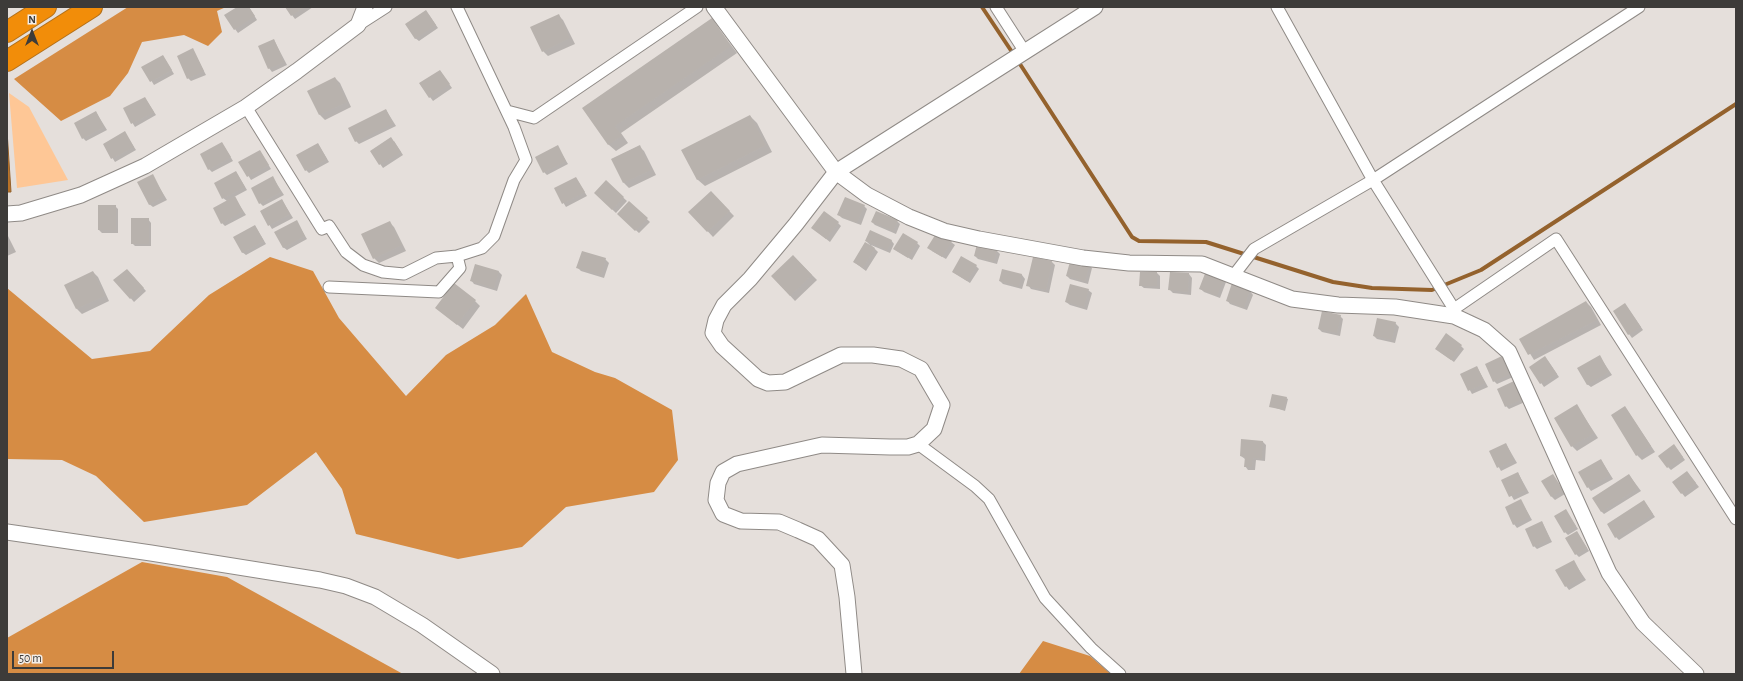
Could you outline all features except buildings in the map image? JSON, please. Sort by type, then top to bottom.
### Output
[{"type":"highway","points":[[7,32],[46,7]]},
{"type":"highway","points":[[7,61],[92,7]]},
{"type":"street","points":[[358,25],[365,7]]},
{"type":"street","points":[[7,214],[21,213],[81,195],[145,166],[246,107],[358,25],[386,7]]},
{"type":"street","points":[[246,107],[322,229],[329,226],[346,252],[363,265],[383,272],[404,274],[436,258],[458,256],[482,248],[494,236],[514,180],[526,160],[507,111],[457,7]]},
{"type":"street","points":[[507,111],[534,118],[698,7]]},
{"type":"street","points":[[714,7],[836,172],[867,195],[909,217],[944,231],[978,239],[1099,260],[1128,263],[1202,264],[1237,271],[1292,299],[1338,305],[1395,307],[1454,313],[1484,330],[1509,352],[1608,573],[1643,623],[1692,673]]},
{"type":"street","points":[[996,7],[1024,53]]},
{"type":"street","points":[[854,674],[847,596],[842,565],[818,539],[798,530],[779,522],[741,521],[723,514],[716,500],[718,483],[723,472],[737,464],[822,445],[908,447],[918,444],[934,429],[942,405],[921,369],[901,359],[873,355],[841,355],[785,382],[768,383],[758,378],[722,346],[713,333],[716,320],[724,305],[750,279],[796,224],[836,172],[1095,7]]},
{"type":"street","points":[[1277,7],[1373,180],[1445,295],[1454,313]]},
{"type":"street","points":[[1237,271],[1254,249],[1373,180],[1639,7]]},
{"type":"street","points":[[1454,313],[1556,239],[1736,519]]},
{"type":"street","points":[[329,287],[439,292],[460,268],[458,256]]},
{"type":"street","points":[[918,444],[975,486],[989,499],[1045,598],[1091,648],[1120,674]]},
{"type":"street","points":[[7,532],[151,553],[320,580],[346,586],[376,596],[422,625],[492,674]]},
{"type":"shaded area","points":[[128,7],[226,7],[217,11],[222,32],[208,46],[184,35],[142,42],[128,73],[110,96],[61,121],[14,79]]},
{"type":"shaded area","points":[[9,93],[29,107],[68,180],[17,188]]},
{"type":"shaded area","points":[[7,131],[11,192],[7,192]]},
{"type":"shaded area","points":[[270,257],[313,271],[339,318],[406,396],[446,355],[495,325],[526,294],[552,352],[595,372],[615,378],[672,410],[678,460],[654,492],[566,507],[522,547],[458,559],[356,534],[342,489],[316,452],[247,505],[144,522],[96,476],[62,460],[7,459],[7,288],[92,359],[150,351],[209,295]]},
{"type":"shaded area","points":[[142,562],[227,577],[403,674],[7,674],[7,638]]},
{"type":"shaded area","points":[[1043,641],[1090,656],[1111,674],[1019,674]]},
{"type":"waterway","points":[[982,7],[1014,55]]},
{"type":"waterway","points":[[1018,61],[1132,237],[1139,241],[1206,242],[1333,282],[1372,288],[1432,290],[1481,270],[1736,104]]}]
